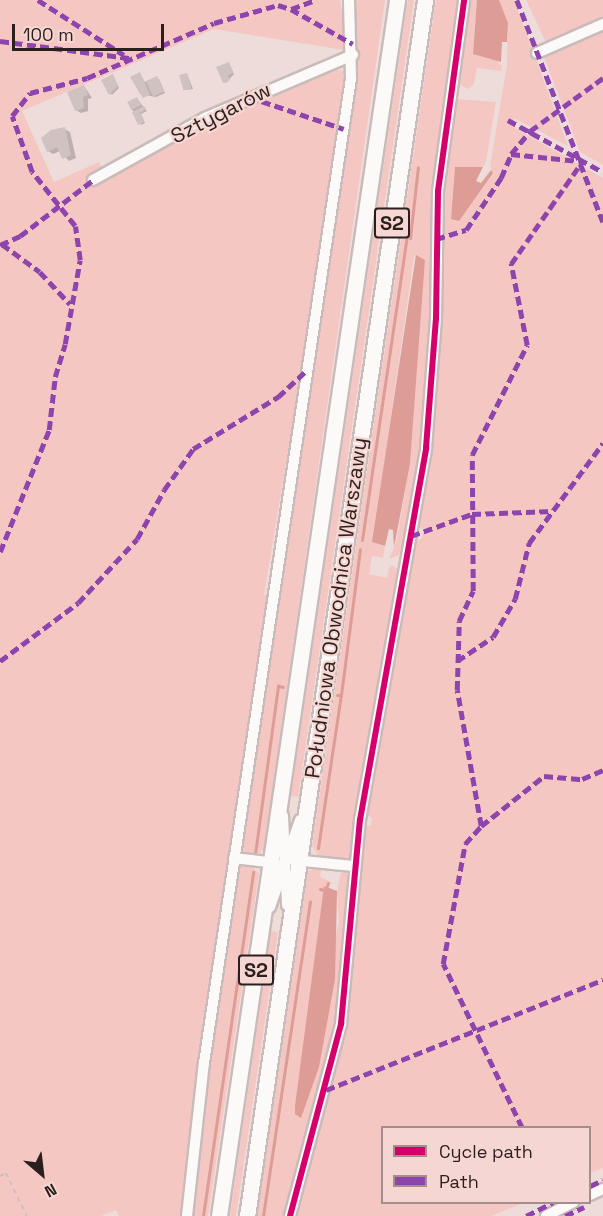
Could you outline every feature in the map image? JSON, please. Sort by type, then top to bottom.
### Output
[{"type":"highway","name":"Południowa Obwodnica Warszawy","points":[[248,1216],[289,933],[281,794],[397,0]]},
{"type":"highway","name":"Południowa Obwodnica Warszawy","points":[[219,1216],[261,930],[308,797],[425,0]]},
{"type":"street","points":[[187,1216],[234,858],[353,55],[349,0]]},
{"type":"street","points":[[290,1216],[340,1024],[351,944],[353,866],[426,448],[436,319],[438,190],[464,0]]},
{"type":"street","points":[[537,52],[603,24]]},
{"type":"street","name":"Sztygarów","points":[[93,180],[205,118],[353,55]]},
{"type":"street","points":[[234,858],[353,866]]},
{"type":"street","points":[[546,1216],[572,1204]]},
{"type":"path","points":[[0,1176],[6,1173],[27,1216]]},
{"type":"shaded area","points":[[0,0],[340,0],[344,27],[344,50],[214,29],[22,111],[54,182],[99,162],[103,171],[88,180],[91,184],[276,89],[321,69],[347,71],[320,259],[264,595],[270,593],[183,1216],[119,1216],[116,1210],[101,1216],[0,1216]]},
{"type":"shaded area","points":[[354,0],[385,0],[264,849],[257,855],[245,855],[241,851],[357,68]]},
{"type":"shaded area","points":[[408,0],[414,0],[298,797],[291,796]]},
{"type":"shaded area","points":[[436,0],[458,0],[435,165],[432,213],[434,281],[424,426],[403,554],[389,559],[396,543],[410,464],[425,260],[414,256],[373,542],[385,547],[383,558],[372,556],[369,574],[387,578],[390,565],[397,568],[399,576],[366,747],[351,856],[346,860],[319,857],[312,846]]},
{"type":"shaded area","points":[[468,0],[477,0],[473,54],[495,59],[502,66],[501,71],[477,68],[474,84],[468,89],[457,83]]},
{"type":"shaded area","points":[[477,0],[499,0],[508,23],[507,42],[502,42],[501,62],[473,54]]},
{"type":"shaded area","points":[[499,0],[514,0],[568,146],[514,118],[513,127],[603,178],[603,1168],[591,1173],[591,1126],[381,1126],[381,1204],[521,1204],[491,1216],[294,1216],[338,1057],[354,943],[363,829],[371,825],[372,818],[365,814],[414,542],[422,538],[423,528],[416,529],[439,340],[442,191],[455,99],[496,102],[486,162],[483,167],[455,167],[451,219],[493,173],[490,166],[507,65],[508,23]]},
{"type":"shaded area","points":[[526,0],[603,0],[603,20],[547,45]]},
{"type":"shaded area","points":[[603,28],[603,165],[580,152],[543,54]]},
{"type":"shaded area","points":[[455,167],[483,167],[476,181],[481,183],[491,170],[493,173],[459,221],[451,219]]},
{"type":"shaded area","points":[[416,255],[425,260],[410,464],[394,547],[393,530],[389,529],[385,546],[372,542]]},
{"type":"shaded area","points":[[247,864],[259,873],[208,1216],[191,1216],[209,1056],[237,868]]},
{"type":"shaded area","points":[[322,865],[320,877],[333,883],[324,886],[295,1114],[339,922],[337,891],[342,868],[349,877],[344,960],[326,1073],[285,1216],[257,1216],[308,871]]},
{"type":"shaded area","points":[[324,886],[337,891],[335,979],[319,1067],[301,1118],[295,1114],[295,1106]]},
{"type":"shaded area","points":[[271,931],[278,932],[236,1216],[230,1216]]},
{"type":"building","points":[[229,62],[233,73],[228,75],[230,80],[223,83],[216,67]]},
{"type":"building","points":[[140,72],[150,95],[143,98],[130,77]]},
{"type":"building","points":[[187,73],[191,88],[183,91],[179,75]]},
{"type":"building","points":[[113,74],[118,86],[109,95],[101,80]]},
{"type":"building","points":[[157,76],[164,92],[153,96],[146,81]]},
{"type":"building","points":[[84,85],[88,95],[83,97],[84,108],[75,111],[67,92]]},
{"type":"building","points":[[137,97],[141,105],[131,110],[127,102]]},
{"type":"building","points":[[144,106],[146,109],[140,113],[144,122],[138,125],[132,112]]},
{"type":"building","points":[[65,127],[71,155],[62,159],[57,147],[47,152],[41,138],[51,130]]},
{"type":"waterway","points":[[410,238],[418,167]]},
{"type":"waterway","points":[[362,540],[407,237]]},
{"type":"waterway","points":[[337,695],[341,695],[360,549]]},
{"type":"waterway","points":[[255,854],[278,686],[283,687]]},
{"type":"waterway","points":[[318,848],[341,695]]},
{"type":"waterway","points":[[203,1216],[253,872]]},
{"type":"waterway","points":[[320,889],[324,890]]},
{"type":"waterway","points":[[263,1216],[310,901]]},
{"type":"marked path","points":[[38,0],[124,55]]},
{"type":"marked path","points":[[0,552],[49,430],[55,377],[65,344],[80,260],[75,226],[32,172],[12,116],[30,93],[87,78],[214,23],[278,5],[291,9],[316,0]]},
{"type":"marked path","points":[[517,0],[603,222]]},
{"type":"marked path","points":[[291,9],[353,44]]},
{"type":"marked path","points":[[0,41],[129,58]]},
{"type":"marked path","points":[[436,239],[466,230],[501,178],[511,154],[530,131],[603,78]]},
{"type":"marked path","points":[[249,97],[344,129]]},
{"type":"marked path","points":[[508,120],[603,172]]},
{"type":"marked path","points":[[511,154],[579,161]]},
{"type":"marked path","points":[[521,1126],[443,964],[465,844],[481,826],[457,690],[459,621],[473,591],[472,455],[527,345],[511,264],[582,162]]},
{"type":"marked path","points":[[0,245],[20,236],[93,180]]},
{"type":"marked path","points":[[2,244],[40,272],[70,304]]},
{"type":"marked path","points":[[0,661],[78,603],[137,539],[164,490],[193,449],[278,397],[307,370]]},
{"type":"marked path","points":[[457,661],[493,637],[515,599],[529,543],[603,443]]},
{"type":"marked path","points":[[411,536],[472,514],[553,511]]},
{"type":"marked path","points":[[481,826],[544,776],[582,779],[603,770]]},
{"type":"marked path","points":[[326,1090],[603,980]]},
{"type":"marked path","points":[[591,1186],[603,1180]]},
{"type":"marked path","points":[[526,1216],[549,1204]]},
{"type":"marked path","points":[[565,1216],[584,1207]]},
{"type":"cycle path","points":[[290,1216],[341,1024],[360,820],[426,448],[436,319],[438,191],[464,0]]}]
